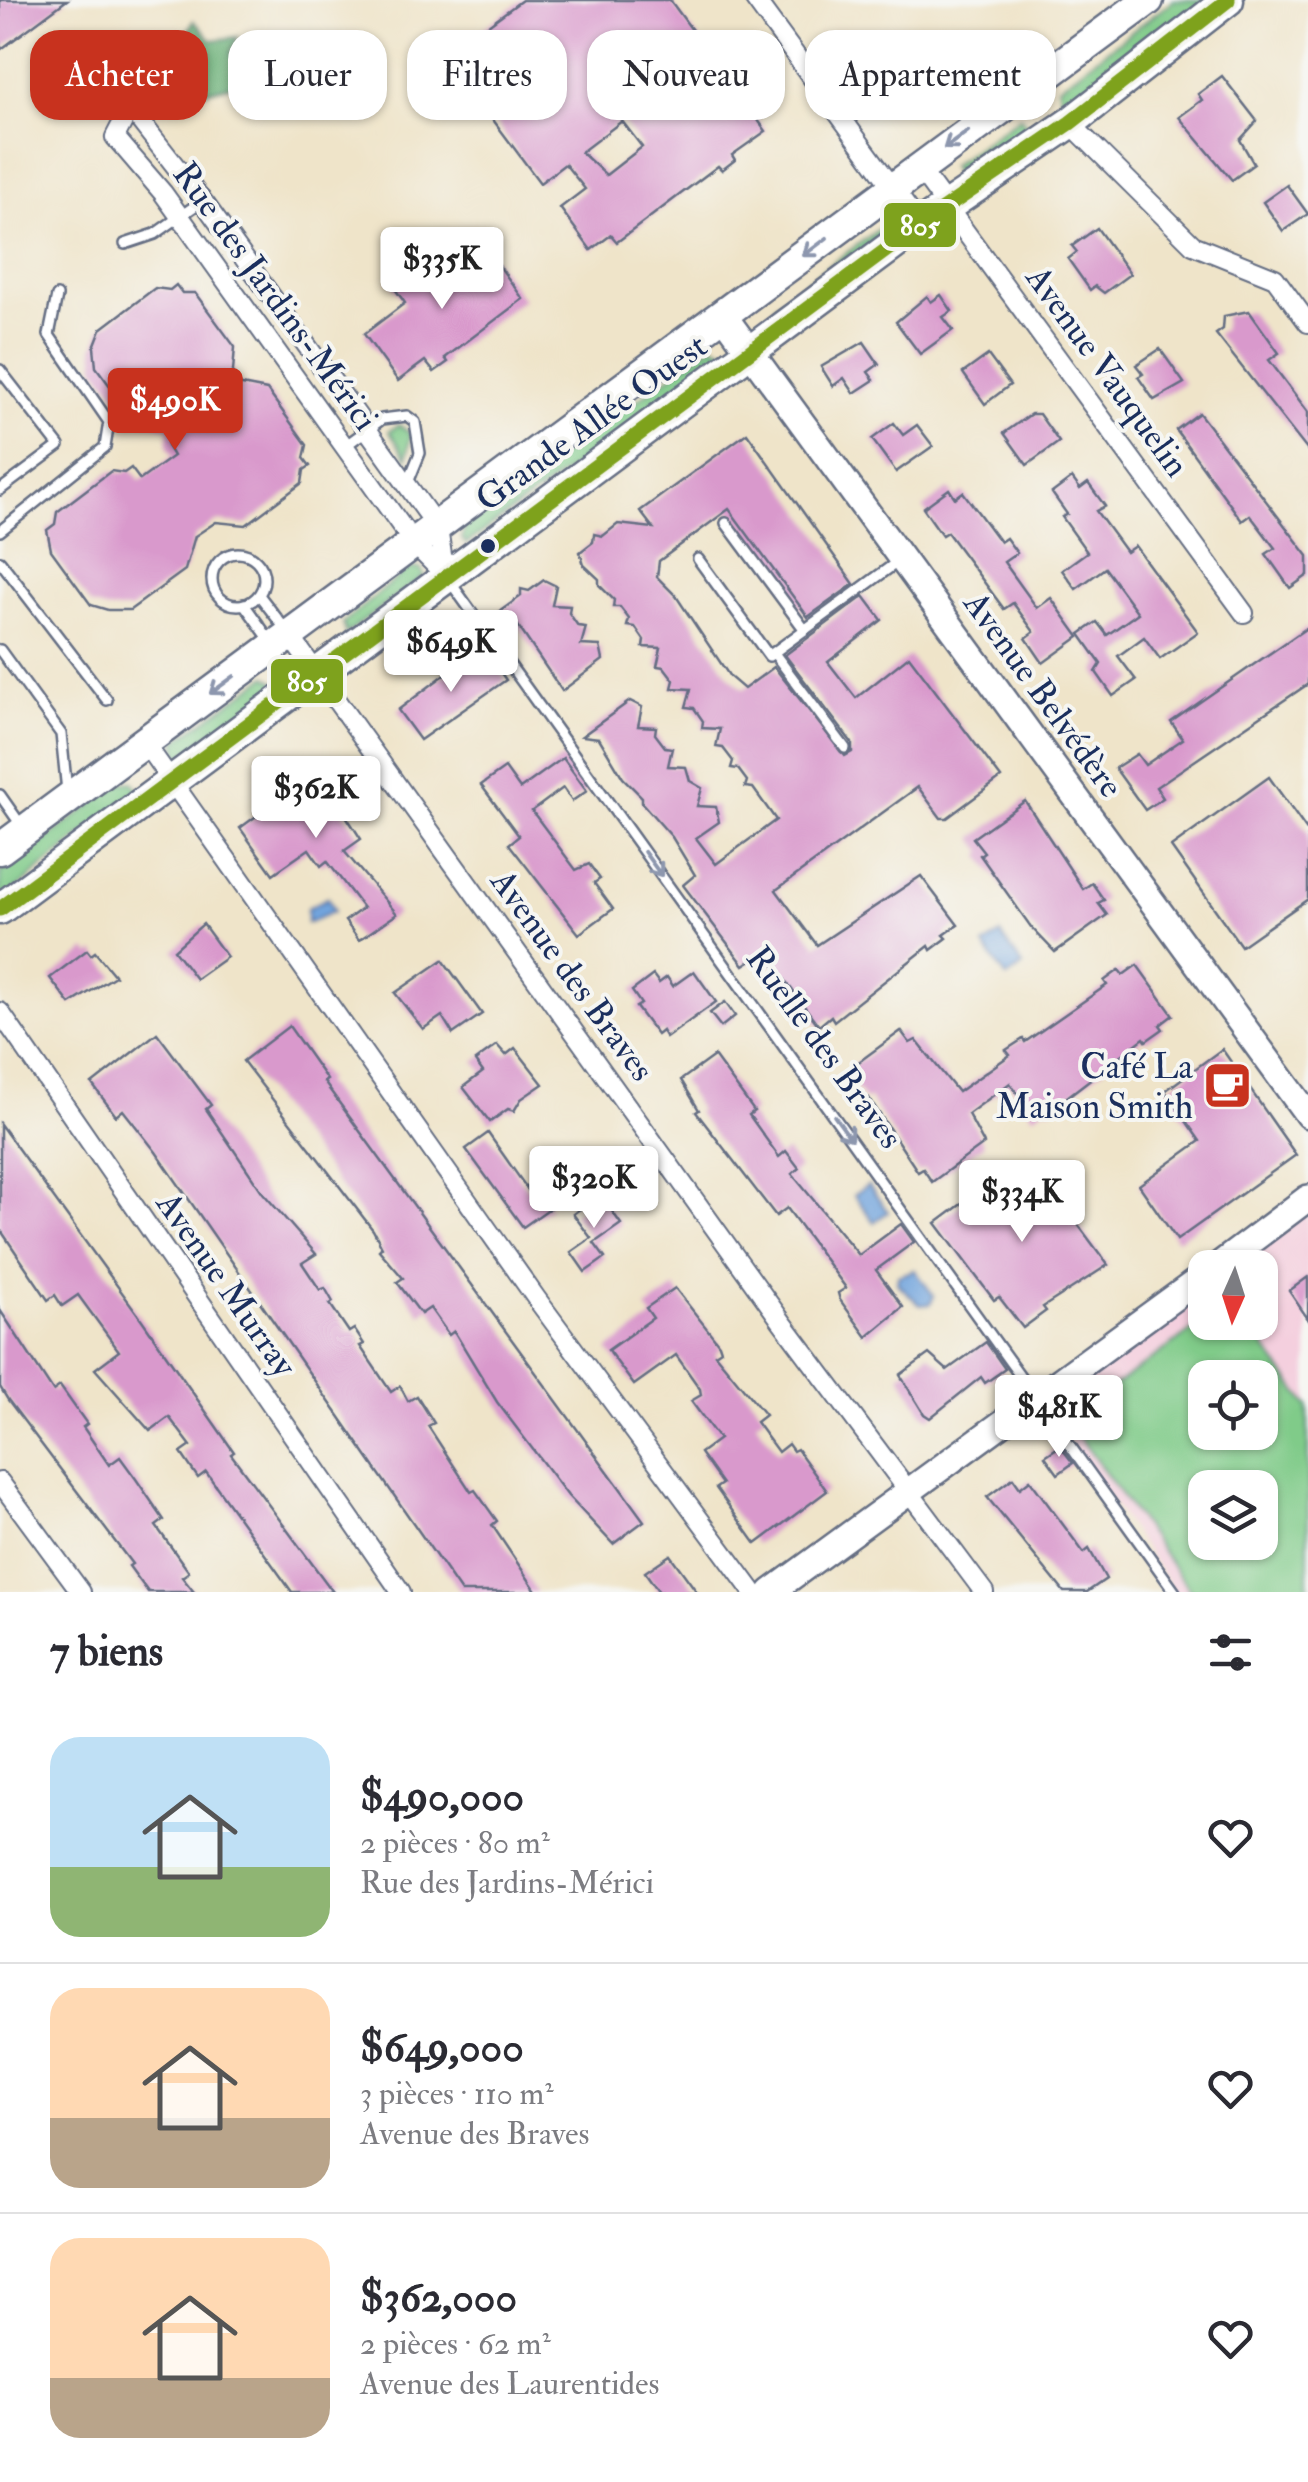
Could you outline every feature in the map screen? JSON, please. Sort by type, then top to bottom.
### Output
[{"type":"main road","name":"Grande Allée Ouest","points":[[0,849],[427,537],[918,167],[1148,0]]},
{"type":"main road","name":"Grande Allée Ouest","points":[[0,909],[920,225],[1070,123],[1228,0]]},
{"type":"street","points":[[755,0],[920,225]]},
{"type":"street","name":"Rue des Jardins-Mérici","points":[[427,537],[344,446],[180,217],[115,137],[130,108],[407,485],[445,575]]},
{"type":"street","points":[[1070,123],[1193,246],[1276,278],[1308,323]]},
{"type":"street","name":"Avenue Vauquelin","points":[[918,167],[1244,613]]},
{"type":"street","name":"Avenue Belvédère","points":[[724,316],[1308,1114]]},
{"type":"street","name":"Ruelle des Braves","points":[[427,537],[445,575]]},
{"type":"street","name":"Avenue des Braves","points":[[283,641],[318,675],[782,1322],[984,1592]]},
{"type":"street","points":[[144,742],[536,1298],[753,1592]]},
{"type":"street","name":"Avenue Murray","points":[[0,1012],[401,1592]]},
{"type":"street","points":[[1239,1250],[1308,1198]]},
{"type":"street","points":[[786,1588],[909,1489],[1040,1399],[1188,1288]]},
{"type":"street","points":[[0,1482],[81,1592]]},
{"type":"lane","points":[[125,244],[156,234],[202,201]]},
{"type":"lane","points":[[0,530],[105,447],[110,422],[49,335],[56,296]]},
{"type":"lane","points":[[282,360],[304,344]]},
{"type":"lane","points":[[0,370],[59,446],[0,490]]},
{"type":"lane","points":[[344,446],[396,416],[415,422],[420,454],[407,485]]},
{"type":"lane","points":[[726,523],[805,630]]},
{"type":"lane","points":[[244,604],[259,595],[264,579],[259,563],[245,554],[221,559],[212,574],[215,591],[227,602],[244,604],[283,641]]},
{"type":"lane","points":[[698,559],[769,656],[902,558]]},
{"type":"lane","points":[[0,560],[107,700]]},
{"type":"lane","name":"Ruelle des Braves","points":[[445,575],[1175,1592]]},
{"type":"lane","points":[[259,595],[283,641]]},
{"type":"lane","points":[[0,650],[61,734],[68,799]]},
{"type":"lane","points":[[774,653],[845,748]]},
{"type":"lane","points":[[0,795],[25,830]]},
{"type":"shaded area","points":[[1308,1198],[1308,1592],[1175,1592],[1040,1399],[1188,1288],[1188,1340],[1278,1340],[1278,1250],[1238,1250]]},
{"type":"green space","points":[[1174,0],[1212,0],[1074,101],[1061,100],[1058,87]]},
{"type":"green space","points":[[194,21],[203,30],[189,30]]},
{"type":"green space","points":[[208,36],[212,40],[228,38],[228,86],[208,91]]},
{"type":"green space","points":[[1016,120],[1022,120],[1031,131],[960,183],[951,166]]},
{"type":"green space","points":[[894,218],[898,224],[781,312],[775,306]]},
{"type":"green space","points":[[713,345],[724,350],[725,357],[466,544],[462,539],[465,526]]},
{"type":"green space","points":[[399,425],[411,434],[407,458],[389,431]]},
{"type":"green space","points":[[409,568],[421,569],[424,576],[346,634],[343,623]]},
{"type":"green space","points":[[267,676],[279,685],[179,758],[176,741]]},
{"type":"green space","points":[[133,782],[139,789],[0,902],[0,873],[121,783]]},
{"type":"green space","points":[[1188,1333],[1188,1340],[1259,1340],[1274,1360],[1188,1360],[1188,1450],[1278,1450],[1278,1365],[1308,1406],[1308,1592],[1191,1592],[1067,1420]]},
{"type":"water","points":[[328,898],[334,911],[307,923],[307,908]]},
{"type":"water","points":[[1000,934],[1023,966],[1007,978],[984,946]]},
{"type":"water","points":[[868,1185],[888,1212],[874,1222],[854,1195]]},
{"type":"water","points":[[915,1270],[934,1296],[930,1304],[920,1305],[897,1283],[898,1276]]},
{"type":"building","points":[[0,0],[67,0],[0,50]]},
{"type":"building","points":[[522,0],[670,0],[692,30],[587,30],[587,120],[758,120],[766,131],[732,155],[735,160],[722,170],[718,166],[617,242],[611,235],[591,250],[560,208],[585,189],[565,164],[540,183],[493,120],[567,120],[567,30],[481,30]],"holes":[[[622,121],[642,147],[606,175],[581,152]]]},
{"type":"building","points":[[1222,76],[1257,121],[1240,140],[1254,164],[1232,180],[1179,117],[1202,100],[1198,94]]},
{"type":"building","points":[[1287,185],[1308,214],[1283,231],[1263,202]]},
{"type":"building","points":[[1097,228],[1130,274],[1104,293],[1095,286],[1090,290],[1068,259],[1077,252],[1072,246]]},
{"type":"building","points":[[482,242],[523,299],[445,358],[448,362],[434,372],[425,361],[398,381],[364,334],[405,303],[388,279],[408,264],[426,288]]},
{"type":"building","points":[[176,285],[182,293],[195,293],[235,347],[232,383],[267,390],[307,445],[304,458],[310,466],[304,470],[302,483],[246,525],[216,522],[195,536],[185,570],[130,610],[108,610],[91,605],[51,550],[47,530],[55,524],[57,512],[111,471],[124,473],[131,468],[140,480],[173,456],[167,446],[169,428],[135,420],[96,367],[94,347],[101,329],[155,288],[170,290]]},
{"type":"building","points":[[941,295],[952,311],[943,317],[953,330],[920,354],[896,322],[927,296],[931,302]]},
{"type":"building","points":[[1249,311],[1279,353],[1269,360],[1308,412],[1308,451],[1216,334],[1223,329],[1224,316]]},
{"type":"building","points":[[864,342],[879,364],[868,372],[874,380],[854,393],[844,378],[833,386],[821,367]]},
{"type":"building","points":[[1160,349],[1184,383],[1154,400],[1138,377],[1143,374],[1136,365]]},
{"type":"building","points":[[988,355],[1010,385],[985,404],[963,373]]},
{"type":"building","points":[[1199,413],[1308,556],[1308,575],[1290,588],[1266,554],[1275,548],[1250,515],[1242,521],[1176,430]]},
{"type":"building","points":[[1031,414],[1039,414],[1059,442],[1027,465],[1004,433]]},
{"type":"building","points":[[894,423],[903,435],[917,425],[933,446],[896,472],[872,439]]},
{"type":"building","points":[[747,433],[854,584],[808,617],[729,509],[659,561],[657,577],[676,596],[730,677],[744,689],[774,667],[845,756],[852,752],[852,743],[785,655],[864,596],[882,620],[828,662],[856,698],[909,656],[1001,778],[947,818],[941,818],[918,787],[776,890],[817,945],[921,876],[958,925],[944,935],[947,938],[931,950],[929,946],[834,1021],[831,1016],[819,1026],[764,952],[744,965],[683,885],[695,875],[672,837],[623,778],[599,738],[582,736],[630,701],[642,707],[638,726],[656,727],[655,734],[665,747],[672,748],[668,766],[686,767],[690,781],[702,788],[697,806],[716,807],[719,822],[696,838],[716,864],[776,820],[753,788],[745,787],[747,781],[738,769],[731,768],[733,761],[723,748],[716,747],[720,729],[702,728],[703,721],[694,708],[686,707],[691,689],[672,688],[674,680],[664,667],[657,666],[661,648],[643,647],[644,640],[635,627],[627,626],[629,619],[620,607],[613,607],[614,600],[584,565],[580,552],[593,542],[594,534],[603,536],[618,524],[653,528],[640,511]]},
{"type":"building","points":[[1072,478],[1080,489],[1088,483],[1105,506],[1096,511],[1126,552],[1135,546],[1198,632],[1160,659],[1144,637],[1118,656],[1136,680],[1113,696],[1096,672],[1101,664],[1080,634],[1097,622],[1107,635],[1138,613],[1105,568],[1076,589],[1062,570],[1087,552],[1062,517],[1067,514],[1052,493]]},
{"type":"building","points":[[949,489],[955,498],[963,492],[1000,542],[1006,538],[1017,553],[1004,562],[1037,608],[1051,598],[1079,637],[1043,663],[1026,638],[1034,632],[1013,603],[1004,609],[947,532],[942,535],[923,508]]},
{"type":"building","points":[[544,580],[556,586],[552,605],[570,606],[569,613],[578,626],[586,627],[581,645],[600,646],[603,660],[562,691],[512,617],[495,615],[521,596],[521,589],[529,591]]},
{"type":"building","points":[[1308,627],[1308,684],[1156,787],[1163,798],[1145,810],[1115,768],[1137,754],[1145,765],[1183,739],[1171,722]]},
{"type":"building","points":[[476,651],[490,671],[496,666],[506,680],[420,740],[398,710]]},
{"type":"building","points":[[563,758],[587,791],[572,801],[563,788],[532,811],[576,870],[589,864],[600,879],[594,883],[613,909],[579,934],[509,844],[519,836],[481,785],[505,768],[520,789]]},
{"type":"building","points":[[310,760],[361,839],[344,851],[397,914],[359,940],[345,921],[363,908],[327,861],[321,866],[309,849],[273,874],[240,828],[281,798],[273,788]]},
{"type":"building","points":[[1269,777],[1308,832],[1308,899],[1241,946],[1171,847]]},
{"type":"building","points":[[1025,801],[1083,889],[1092,883],[1104,900],[1098,903],[1107,915],[1055,952],[1031,927],[980,855],[984,852],[973,838]]},
{"type":"building","points":[[203,924],[227,957],[196,979],[174,950]]},
{"type":"building","points":[[87,950],[91,955],[95,952],[115,976],[70,1004],[50,978]]},
{"type":"building","points":[[443,960],[482,1014],[453,1034],[442,1016],[423,1029],[395,993]]},
{"type":"building","points":[[1137,965],[1173,1015],[1160,1025],[1163,1029],[1146,1041],[1144,1038],[1050,1110],[1047,1107],[1033,1116],[1010,1083],[968,1114],[984,1144],[932,1182],[923,1169],[918,1172],[869,1098],[866,1101],[845,1072],[901,1031],[910,1043],[916,1040],[958,1092],[1010,1055],[1006,1050],[1023,1039],[1025,1042],[1107,985],[1104,981],[1119,970],[1123,975]]},
{"type":"building","points":[[694,971],[716,1002],[666,1038],[662,1031],[657,1035],[636,1007],[641,1004],[632,991],[653,975],[659,983],[667,977],[673,986]]},
{"type":"building","points":[[725,1002],[735,1016],[721,1027],[710,1013]]},
{"type":"building","points":[[289,1026],[327,1080],[324,1082],[644,1521],[613,1544],[568,1496],[497,1402],[454,1331],[449,1335],[430,1308],[421,1314],[397,1282],[403,1278],[379,1250],[382,1247],[373,1230],[243,1061]]},
{"type":"building","points":[[157,1033],[211,1105],[206,1109],[263,1193],[316,1254],[302,1263],[320,1290],[325,1288],[333,1302],[330,1304],[349,1332],[354,1329],[364,1344],[360,1346],[391,1392],[400,1386],[408,1401],[417,1396],[434,1423],[428,1426],[471,1492],[475,1490],[497,1521],[492,1525],[537,1592],[461,1592],[156,1152],[123,1110],[116,1116],[92,1084]]},
{"type":"building","points":[[497,1045],[506,1055],[515,1048],[543,1084],[521,1099],[514,1111],[508,1109],[490,1122],[463,1087],[483,1072],[475,1061]]},
{"type":"building","points":[[1222,1049],[1296,1155],[1177,1240],[1139,1185],[1200,1141],[1165,1091]]},
{"type":"building","points":[[714,1056],[754,1111],[749,1115],[779,1157],[786,1151],[799,1168],[792,1174],[859,1255],[901,1224],[914,1242],[876,1270],[903,1307],[867,1337],[840,1300],[838,1293],[846,1288],[787,1208],[776,1216],[696,1112],[699,1110],[681,1080]]},
{"type":"building","points":[[0,1124],[142,1320],[234,1452],[231,1454],[333,1592],[292,1592],[206,1472],[198,1478],[181,1453],[191,1446],[169,1417],[150,1431],[95,1369],[119,1351],[78,1295],[62,1306],[55,1295],[48,1300],[0,1229]]},
{"type":"building","points":[[488,1133],[528,1190],[534,1185],[550,1208],[523,1227],[466,1149]]},
{"type":"building","points":[[1039,1172],[1108,1265],[1043,1307],[1046,1311],[1023,1328],[999,1297],[994,1300],[936,1223],[999,1176],[1011,1192]]},
{"type":"building","points":[[600,1194],[621,1224],[594,1243],[605,1258],[585,1272],[571,1252],[591,1238],[573,1214]]},
{"type":"building","points":[[1308,1277],[1308,1319],[1289,1291]]},
{"type":"building","points":[[675,1288],[719,1344],[721,1350],[715,1354],[765,1415],[756,1422],[778,1452],[788,1444],[793,1451],[797,1449],[827,1491],[756,1544],[716,1488],[722,1484],[700,1453],[719,1439],[691,1401],[701,1395],[700,1389],[676,1355],[634,1385],[608,1350],[653,1318],[646,1308]]},
{"type":"building","points":[[0,1310],[53,1391],[60,1386],[87,1424],[83,1427],[109,1465],[120,1457],[136,1479],[164,1520],[156,1526],[189,1572],[182,1577],[194,1592],[148,1592],[129,1566],[132,1564],[8,1400],[0,1387]]},
{"type":"building","points":[[986,1342],[1005,1369],[985,1383],[981,1377],[930,1418],[924,1414],[900,1375],[929,1354],[947,1370]]},
{"type":"building","points":[[1060,1446],[1073,1463],[1058,1474],[1045,1456]]},
{"type":"building","points":[[1013,1478],[1020,1488],[1030,1480],[1084,1553],[1089,1549],[1106,1579],[1087,1592],[1064,1592],[987,1497]]},
{"type":"building","points":[[670,1555],[697,1592],[659,1592],[645,1572]]},
{"type":"transit line","name":"805","points":[[0,909],[920,225],[1070,123],[1228,0]]},
{"type":"place","name":"Café La Maison Smith","points":[[1228,1086]]}]
